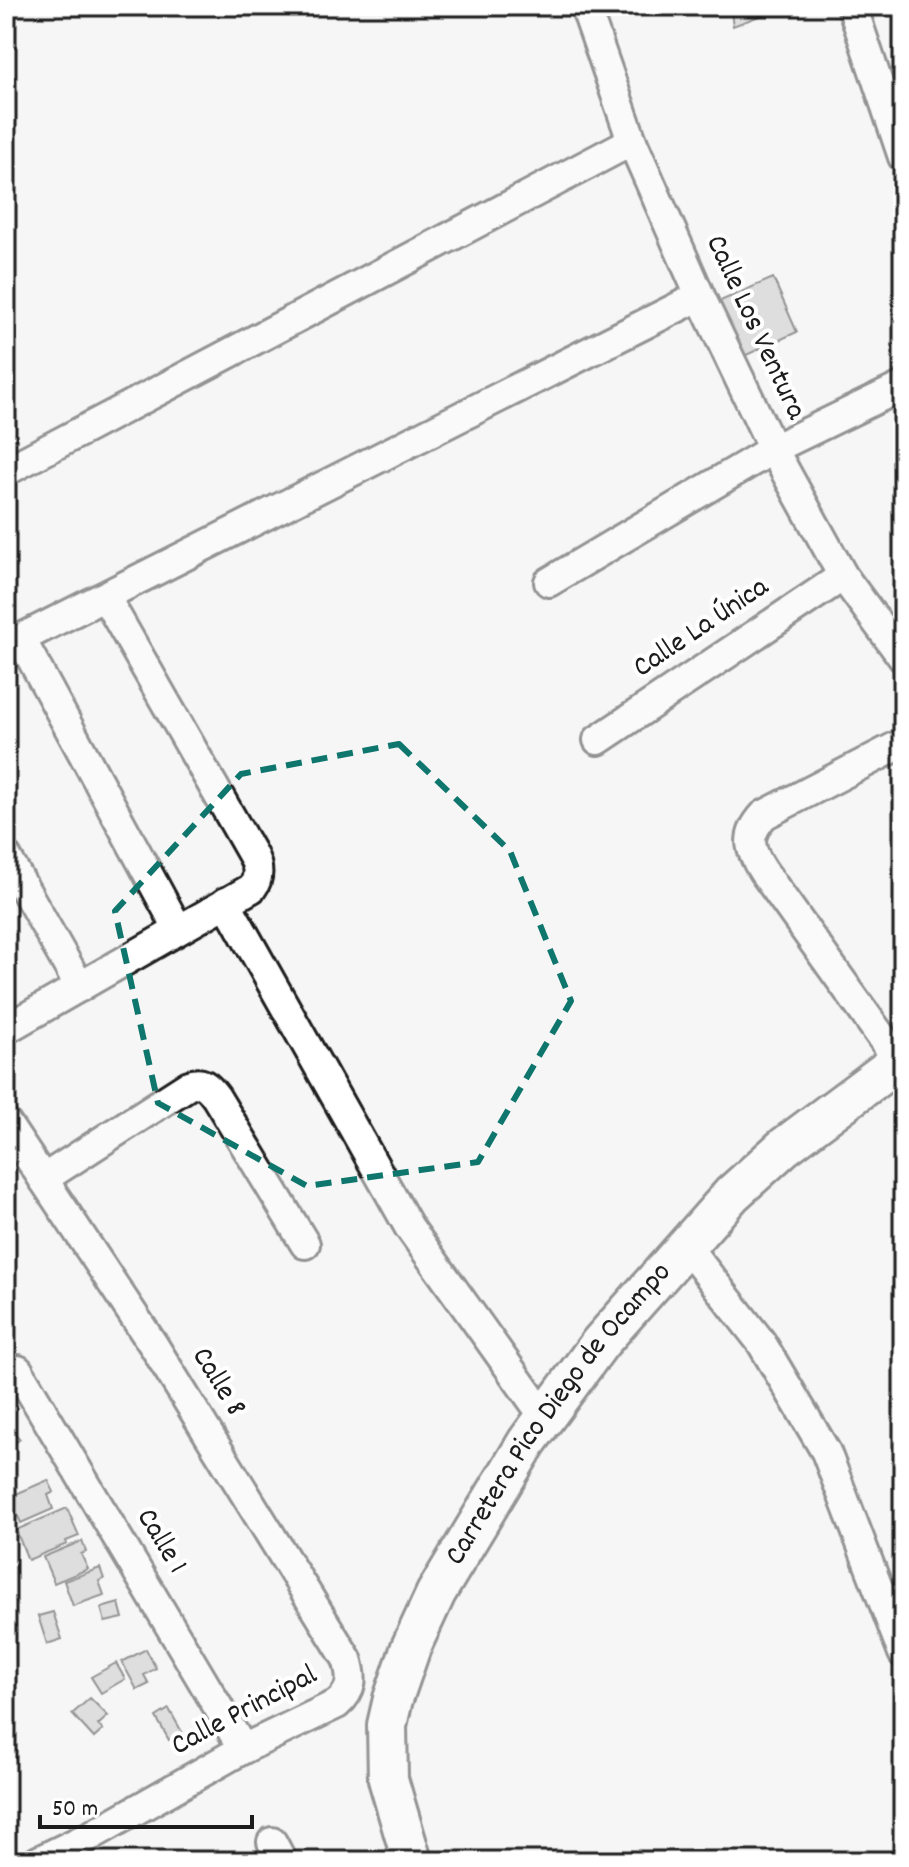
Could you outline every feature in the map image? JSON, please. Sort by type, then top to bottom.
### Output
[{"type":"street","name":"Calle Los Ventura","points":[[585,6],[632,141],[700,296],[773,449],[843,576],[903,658]]},
{"type":"street","points":[[852,6],[903,157]]},
{"type":"street","points":[[6,471],[632,141]]},
{"type":"street","points":[[178,929],[14,643],[700,296]]},
{"type":"street","points":[[549,582],[773,449],[903,386]]},
{"type":"street","name":"Calle La Única","points":[[598,740],[843,576]]},
{"type":"street","points":[[6,1029],[252,888],[258,879],[257,863],[106,598]]},
{"type":"street","points":[[901,1059],[763,871],[754,857],[750,842],[754,826],[764,815],[903,743]]},
{"type":"street","points":[[6,856],[80,987]]},
{"type":"street","points":[[226,902],[409,1227],[545,1418]]},
{"type":"street","name":"Carretera Pico Diego de Ocampo","points":[[412,1861],[388,1779],[387,1725],[393,1699],[411,1647],[436,1593],[527,1442],[600,1343],[732,1194],[784,1147],[901,1059]]},
{"type":"street","points":[[43,1179],[189,1085],[201,1083],[208,1086],[216,1097],[305,1244]]},
{"type":"street","name":"Calle 8","points":[[6,1123],[154,1346],[339,1646],[352,1676],[351,1686]]},
{"type":"street","points":[[685,1245],[761,1342],[826,1452],[903,1653]]},
{"type":"street","name":"Calle 1","points":[[18,1370],[243,1749]]},
{"type":"street","points":[[351,1686],[393,1699]]},
{"type":"street","name":"Calle Principal","points":[[38,1861],[92,1835],[243,1749],[337,1704],[347,1696],[351,1686]]},
{"type":"highlighted area","points":[[399,744],[510,851],[571,1001],[478,1162],[307,1186],[158,1103],[115,911],[241,774]]},
{"type":"building","points":[[730,6],[786,6],[733,26]]},
{"type":"building","points":[[773,278],[797,332],[742,357],[718,302]]},
{"type":"building","points":[[13,1431],[20,1439],[6,1450],[6,1437]]},
{"type":"building","points":[[48,1480],[54,1492],[48,1495],[53,1509],[21,1523],[9,1497]]},
{"type":"building","points":[[67,1508],[79,1536],[28,1560],[16,1530]]},
{"type":"building","points":[[82,1541],[86,1552],[81,1554],[88,1569],[54,1583],[43,1557]]},
{"type":"building","points":[[100,1568],[104,1579],[99,1581],[104,1595],[73,1606],[64,1581]]},
{"type":"building","points":[[119,1603],[123,1618],[105,1622],[101,1608]]},
{"type":"building","points":[[53,1612],[62,1639],[47,1644],[38,1616]]},
{"type":"building","points":[[146,1649],[156,1668],[144,1675],[149,1684],[137,1690],[122,1662]]},
{"type":"building","points":[[116,1663],[125,1679],[101,1693],[91,1677]]},
{"type":"building","points":[[90,1698],[108,1716],[98,1725],[103,1730],[94,1738],[72,1714]]},
{"type":"building","points":[[169,1709],[182,1732],[169,1740],[156,1717]]}]
